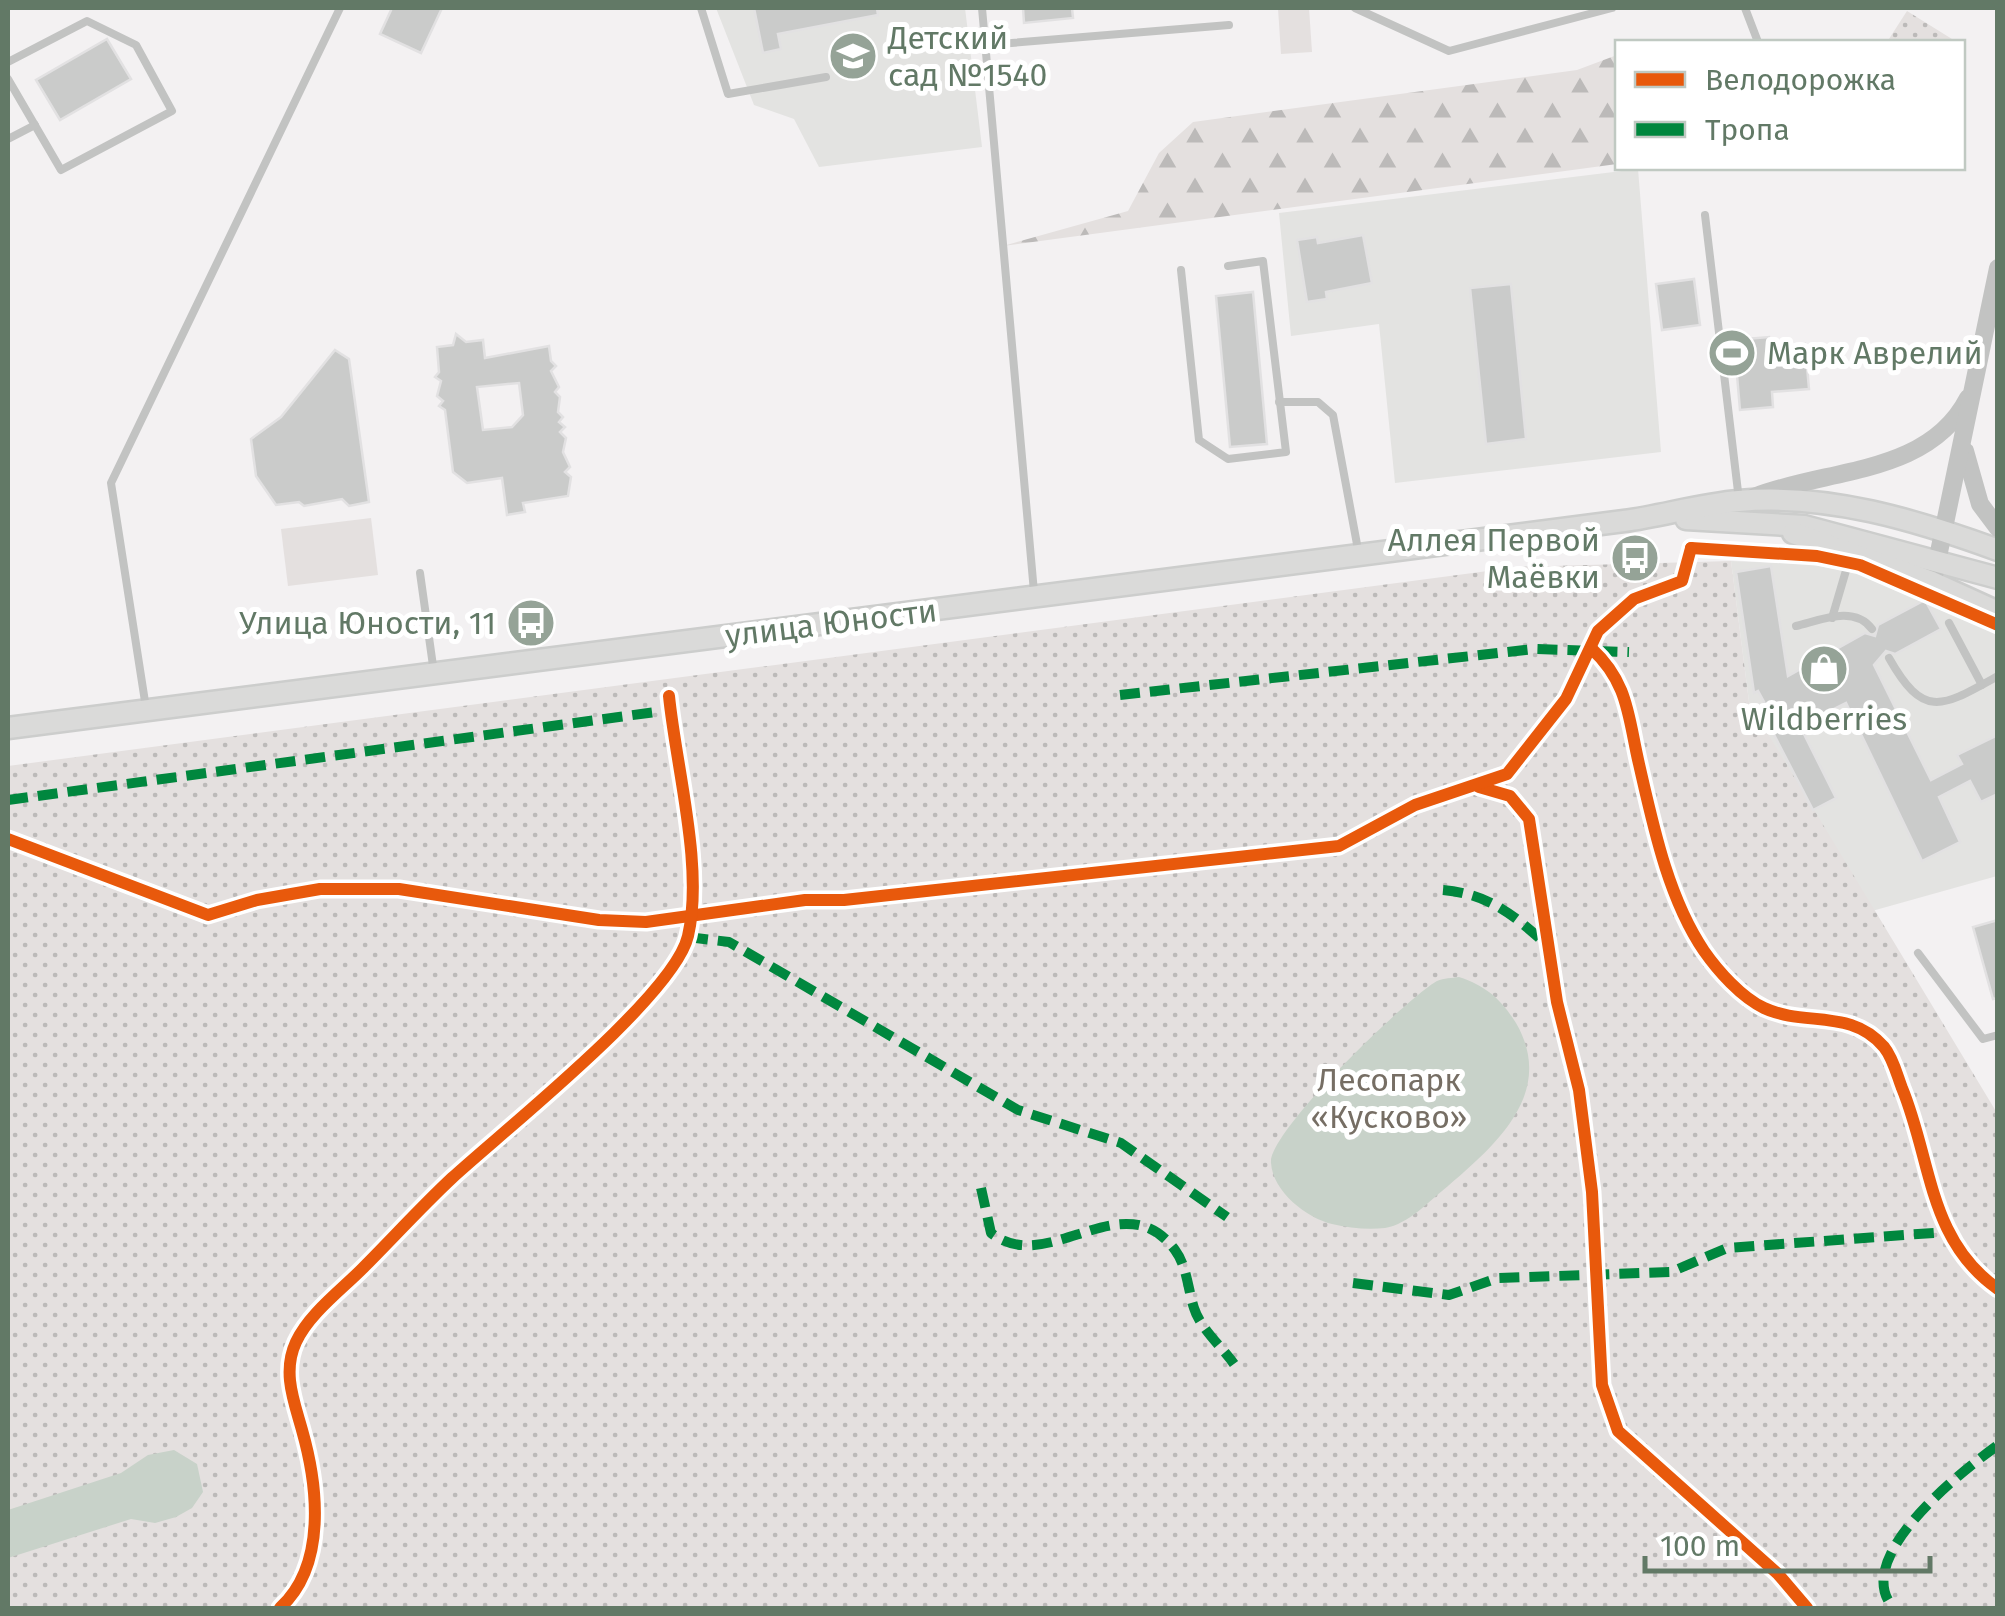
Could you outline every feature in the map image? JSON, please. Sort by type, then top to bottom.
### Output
[{"type":"main road","name":"улица Юности","points":[[8,728],[1654,517],[1742,501],[1832,504],[1944,530],[1998,550]]},
{"type":"main road","name":"улица Юности","points":[[1654,517],[1768,522],[1857,537],[1998,578]]},
{"type":"main road","points":[[1768,522],[1932,582],[1998,612]]},
{"type":"street","points":[[1932,582],[1978,380],[1998,268]]},
{"type":"street","points":[[1742,501],[1779,487],[1893,460],[1926,445],[1947,428],[1978,380]]},
{"type":"street","points":[[1964,444],[1974,488],[1998,528]]},
{"type":"lane","points":[[146,710],[111,483],[340,8]]},
{"type":"lane","points":[[701,8],[728,94],[826,76]]},
{"type":"lane","points":[[982,8],[1034,596]]},
{"type":"lane","points":[[1355,8],[1448,51],[1613,8]]},
{"type":"lane","points":[[1745,8],[1757,40]]},
{"type":"lane","points":[[8,62],[87,21],[136,44],[172,111],[61,170],[8,79]]},
{"type":"lane","points":[[987,45],[1229,25]]},
{"type":"lane","points":[[8,139],[34,125]]},
{"type":"lane","points":[[1705,214],[1742,501]]},
{"type":"lane","points":[[1180,270],[1200,440],[1228,459],[1286,452],[1264,262],[1228,266]]},
{"type":"lane","points":[[1279,402],[1318,402],[1333,416],[1359,555]]},
{"type":"lane","points":[[1832,618],[1851,553]]},
{"type":"lane","points":[[420,573],[434,673]]},
{"type":"lane","points":[[1796,626],[1847,614],[1865,619],[1872,629]]},
{"type":"lane","points":[[1949,623],[1982,685]]},
{"type":"lane","points":[[1889,658],[1904,685],[1917,698],[1935,704],[1951,702],[1998,676]]},
{"type":"lane","points":[[1918,952],[1984,1039],[1998,1035]]},
{"type":"shaded area","name":"Детский сад №1540","points":[[716,8],[965,8],[982,147],[819,167],[794,119],[754,105]]},
{"type":"shaded area","points":[[1638,170],[1661,452],[1395,483],[1379,324],[1291,336],[1279,213]]},
{"type":"shaded area","points":[[1731,561],[1808,564],[1857,573],[1997,633],[1997,876],[1872,911],[1749,702]]},
{"type":"shaded area","points":[[1459,977],[1498,1000],[1516,1023],[1527,1048],[1529,1072],[1525,1094],[1515,1115],[1467,1170],[1394,1226],[1345,1227],[1302,1210],[1278,1184],[1271,1163],[1291,1124],[1398,1012],[1437,981]]},
{"type":"shaded area","points":[[174,1450],[197,1464],[203,1492],[192,1508],[155,1523],[131,1519],[8,1558],[8,1510],[121,1473],[148,1455]]},
{"type":"green space","points":[[1278,8],[1309,8],[1312,52],[1281,54]]},
{"type":"green space","points":[[1907,11],[1952,39],[1951,40],[1888,40]]},
{"type":"green space","points":[[1615,56],[1615,164],[1003,246],[1128,211],[1159,153],[1193,122],[1577,70]]},
{"type":"green space","points":[[371,518],[378,575],[288,586],[281,529]]},
{"type":"green space","name":"Лесопарк «Кусково»","points":[[1731,561],[1749,702],[1997,1113],[1997,1608],[8,1608],[8,766],[1518,567]]},
{"type":"building","points":[[392,8],[442,8],[421,53],[380,34]]},
{"type":"building","points":[[754,8],[877,8],[878,15],[778,34],[781,49],[763,53]]},
{"type":"building","points":[[1023,8],[1072,8],[1073,18],[1024,23]]},
{"type":"building","points":[[107,39],[131,79],[60,120],[36,80]]},
{"type":"building","points":[[1363,235],[1372,283],[1326,292],[1327,299],[1307,302],[1297,240],[1317,237],[1318,243]]},
{"type":"building","points":[[1694,279],[1700,325],[1662,330],[1656,284]]},
{"type":"building","points":[[1511,284],[1526,439],[1486,444],[1470,288]]},
{"type":"building","points":[[1253,292],[1267,444],[1230,447],[1216,296]]},
{"type":"building","points":[[456,334],[466,342],[483,340],[485,358],[549,346],[551,361],[556,366],[551,371],[559,387],[555,392],[560,397],[558,412],[563,417],[559,422],[565,427],[560,432],[566,438],[563,452],[570,467],[565,472],[571,477],[568,496],[523,503],[525,512],[507,515],[502,478],[467,483],[453,472],[445,410],[439,406],[443,401],[437,396],[441,381],[435,377],[439,372],[437,347],[453,345]],"holes":[[[519,383],[523,415],[512,427],[483,430],[477,387]]]},
{"type":"building","points":[[1769,337],[1770,348],[1805,344],[1809,389],[1772,392],[1773,407],[1740,410],[1734,340]]},
{"type":"building","points":[[335,350],[349,359],[369,502],[349,506],[342,499],[304,506],[299,502],[276,505],[256,476],[251,439],[281,417]]},
{"type":"building","points":[[1771,566],[1788,676],[1865,633],[1875,636],[1878,625],[1925,600],[1941,629],[1895,654],[1886,651],[1874,665],[1931,780],[1962,764],[1957,755],[1998,735],[1998,794],[1981,802],[1970,781],[1939,797],[1960,842],[1922,861],[1846,703],[1800,726],[1836,798],[1813,810],[1769,725],[1775,722],[1758,691],[1754,693],[1736,572]]},
{"type":"building","points":[[1998,920],[1998,998],[1993,999],[1973,927]]},
{"type":"marked path","points":[[1120,695],[1534,649],[1629,652]]},
{"type":"marked path","points":[[8,800],[670,710]]},
{"type":"marked path","points":[[1443,890],[1487,901],[1547,945]]},
{"type":"marked path","points":[[688,937],[729,942],[1018,1110],[1121,1143],[1227,1217]]},
{"type":"marked path","points":[[981,1188],[991,1233],[1013,1244],[1036,1245],[1109,1226],[1132,1224],[1155,1231],[1179,1256],[1197,1315],[1234,1364]]},
{"type":"marked path","points":[[1353,1283],[1449,1295],[1498,1278],[1671,1272],[1727,1248],[1946,1232]]},
{"type":"marked path","points":[[1888,1600],[1883,1580],[1901,1536],[1940,1492],[1998,1445]]},
{"type":"cycle path","points":[[1691,548],[1817,556],[1860,565],[1998,625]]},
{"type":"cycle path","points":[[8,839],[208,915],[257,900],[320,889],[399,889],[599,920],[646,922],[805,900],[844,900],[1339,846],[1415,805],[1507,774],[1566,699],[1598,631],[1634,599],[1682,581],[1691,548]]},
{"type":"cycle path","points":[[1591,648],[1620,688],[1663,860],[1681,908],[1704,951],[1731,983],[1764,1008],[1857,1027],[1884,1047],[1912,1116],[1945,1223],[1975,1269],[1998,1289]]},
{"type":"cycle path","points":[[280,1608],[306,1570],[315,1524],[312,1475],[290,1375],[292,1353],[302,1332],[440,1189],[621,1027],[676,962],[688,936],[692,909],[691,848],[669,696]]},
{"type":"cycle path","points":[[1479,787],[1510,796],[1529,819],[1557,1002],[1579,1090],[1592,1192],[1602,1385],[1618,1431],[1778,1574],[1807,1608]]},
{"type":"place","name":"Детский сад №1540","points":[[853,56]]},
{"type":"place","name":"Марк Аврелий","points":[[1732,353]]},
{"type":"place","name":"Аллея Первой Маёвки","points":[[1635,558]]},
{"type":"place","name":"Улица Юности, 11","points":[[531,623]]},
{"type":"place","name":"Wildberries","points":[[1824,669]]}]
